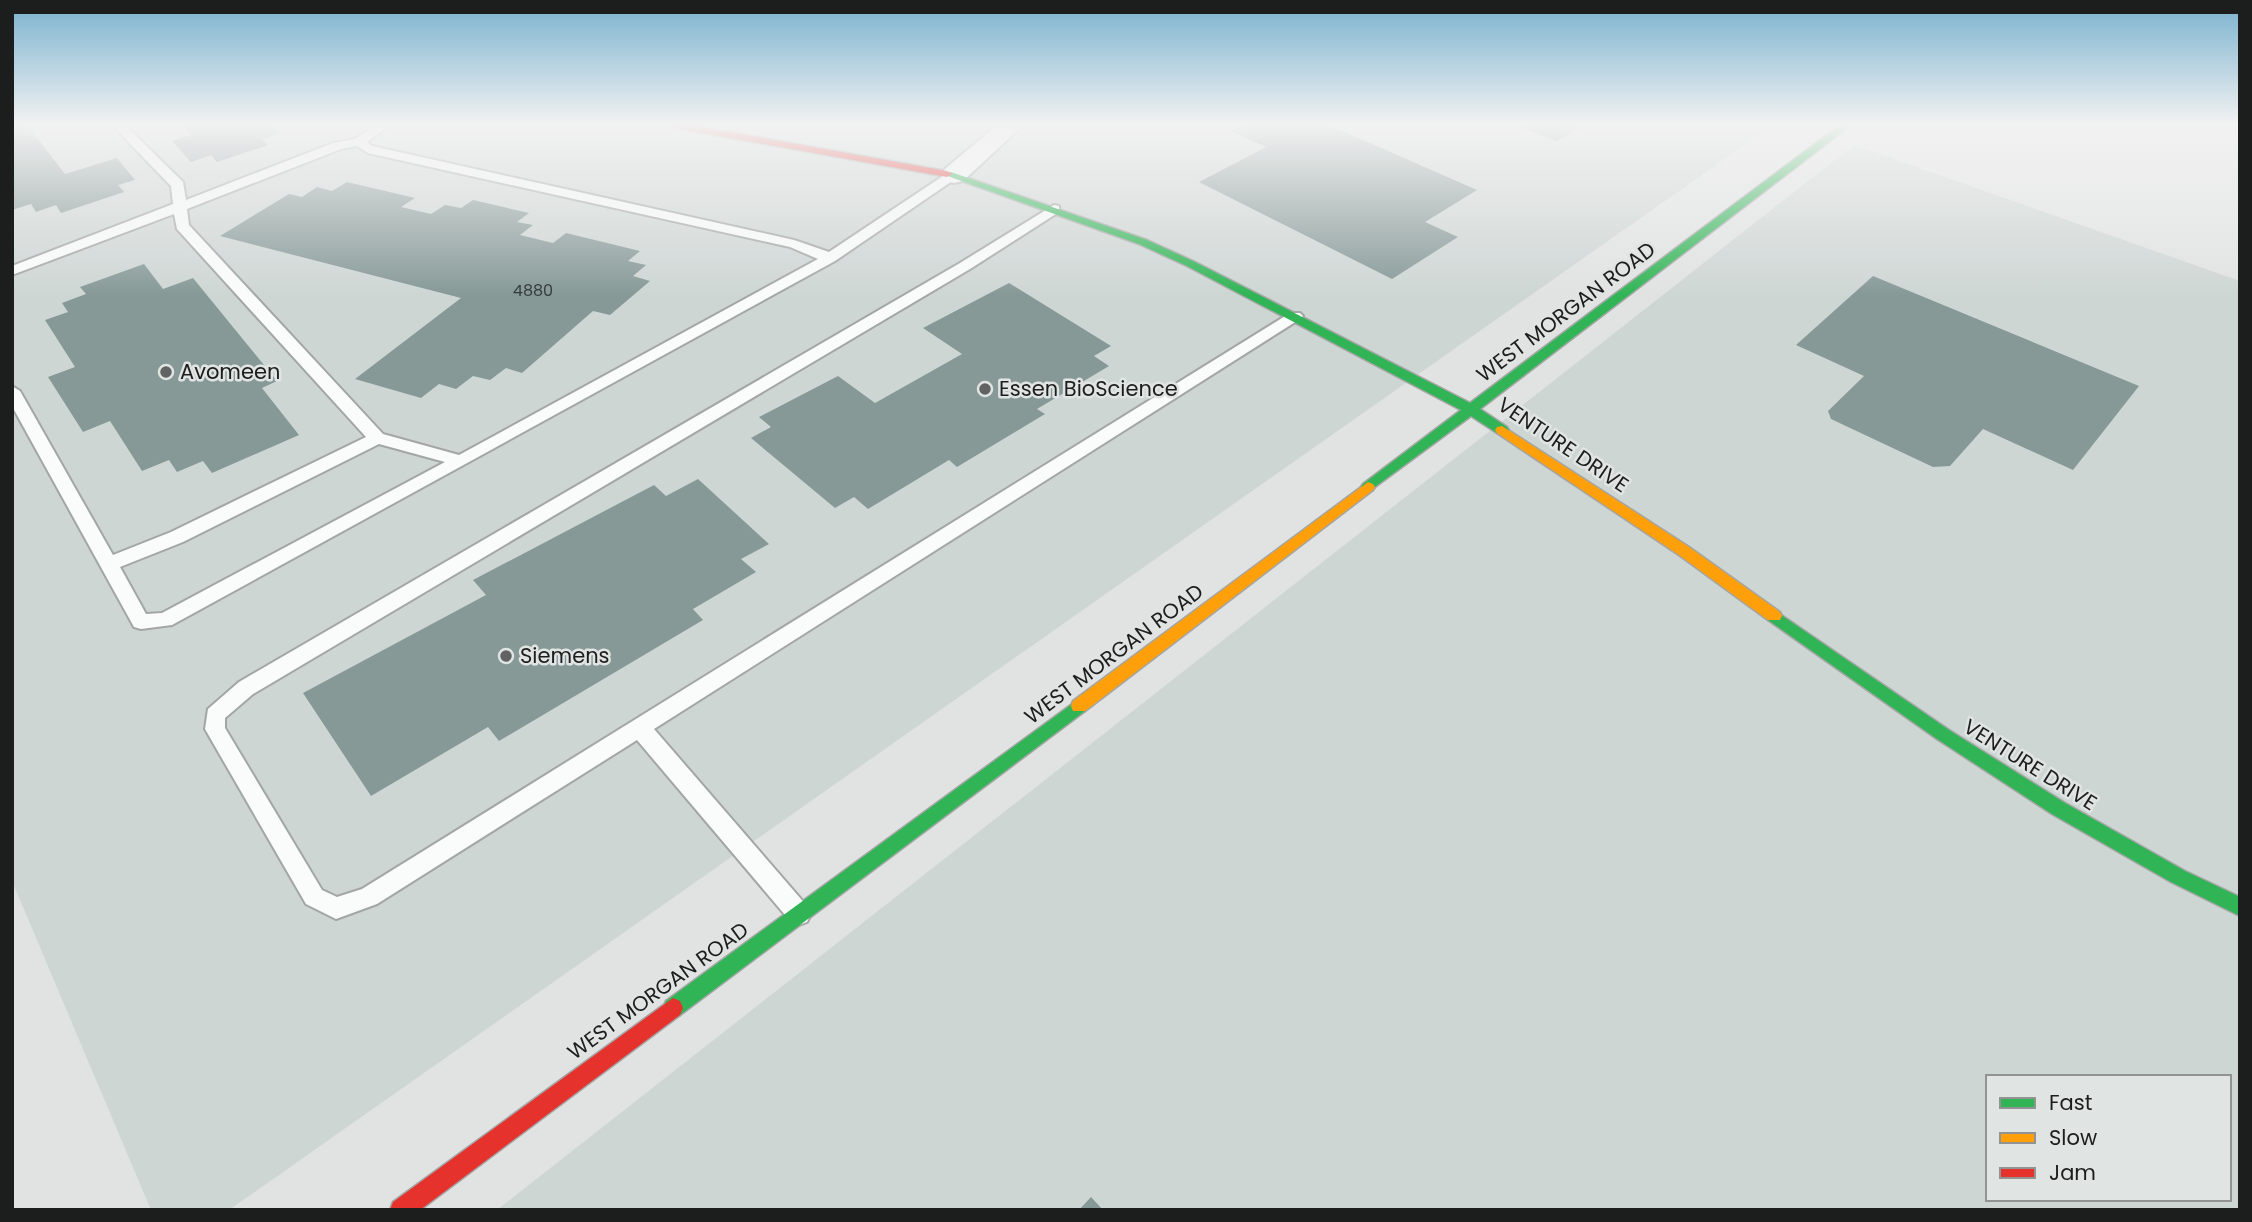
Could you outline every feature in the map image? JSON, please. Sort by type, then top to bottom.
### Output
[{"type":"street","name":"VENTURE DRIVE","points":[[975,182],[1143,242],[1295,316],[1472,410],[1684,551],[1814,646],[2019,786],[2167,873],[2240,906]]},
{"type":"street","name":"WEST MORGAN ROAD","points":[[401,1210],[1472,410],[1771,182]]},
{"type":"lane","points":[[175,182],[178,185],[182,226],[377,438],[461,461]]},
{"type":"lane","points":[[12,271],[242,182]]},
{"type":"lane","points":[[516,182],[794,244],[830,258]]},
{"type":"lane","points":[[12,390],[141,622],[164,620],[461,461],[830,258],[944,182]]},
{"type":"lane","points":[[1054,209],[965,266],[246,688],[215,715],[215,729],[314,897],[336,908],[369,897],[1295,316]]},
{"type":"lane","points":[[109,564],[177,537],[377,438]]},
{"type":"lane","points":[[640,728],[799,914]]},
{"type":"shaded area","points":[[12,182],[1692,182],[229,1210],[151,1210],[12,881]]},
{"type":"shaded area","points":[[1807,182],[1959,182],[2240,281],[2240,1210],[497,1210]]},
{"type":"building","points":[[12,182],[128,182],[118,185],[124,192],[61,213],[56,205],[36,212],[31,204],[12,210]]},
{"type":"building","points":[[347,182],[415,198],[401,207],[431,214],[445,205],[461,208],[473,200],[529,213],[517,222],[533,225],[520,235],[553,243],[566,233],[640,251],[628,261],[646,265],[633,276],[650,281],[610,315],[593,311],[522,373],[506,368],[490,380],[473,376],[456,389],[439,384],[421,398],[355,379],[461,298],[220,236],[289,194],[302,197],[317,187],[332,191]]},
{"type":"building","points":[[1199,182],[1459,182],[1477,190],[1425,222],[1458,237],[1392,279]]},
{"type":"building","name":"Avomeen","points":[[144,264],[163,289],[193,278],[277,381],[262,388],[299,435],[212,473],[203,461],[177,472],[169,460],[142,471],[110,421],[83,432],[48,377],[75,367],[45,320],[68,312],[62,303],[86,294],[80,287]]},
{"type":"building","points":[[1873,276],[2139,386],[2073,470],[1983,429],[1950,466],[1933,467],[1831,419],[1828,411],[1864,376],[1796,345]]},
{"type":"building","name":"Essen BioScience","points":[[1009,283],[1111,346],[1094,356],[1109,366],[1037,409],[1045,414],[957,467],[949,460],[868,509],[854,497],[835,508],[751,438],[771,427],[759,417],[838,376],[875,403],[962,354],[923,328]]},
{"type":"building","name":"Siemens","points":[[698,479],[769,544],[741,559],[756,572],[693,609],[703,620],[499,741],[488,727],[371,796],[303,693],[486,595],[473,580],[654,485],[666,496]]},
{"type":"building","points":[[1091,1197],[1103,1210],[1079,1210]]},
{"type":"traffic: fast","points":[[970,182],[1143,242],[1191,264],[1472,410],[1502,430]]},
{"type":"traffic: fast","points":[[1368,487],[1771,182]]},
{"type":"traffic: fast","points":[[1774,616],[1943,735],[2058,809],[2118,844],[2240,907]]},
{"type":"traffic: fast","points":[[673,1008],[1079,706]]},
{"type":"traffic: slow","points":[[1502,430],[1684,551],[1774,616]]},
{"type":"traffic: slow","points":[[1079,706],[1368,487]]},
{"type":"traffic: jam","points":[[401,1210],[673,1008]]},
{"type":"place","name":"Avomeen","points":[[166,372]]},
{"type":"place","name":"Essen BioScience","points":[[985,389]]},
{"type":"place","name":"Siemens","points":[[506,656]]}]
